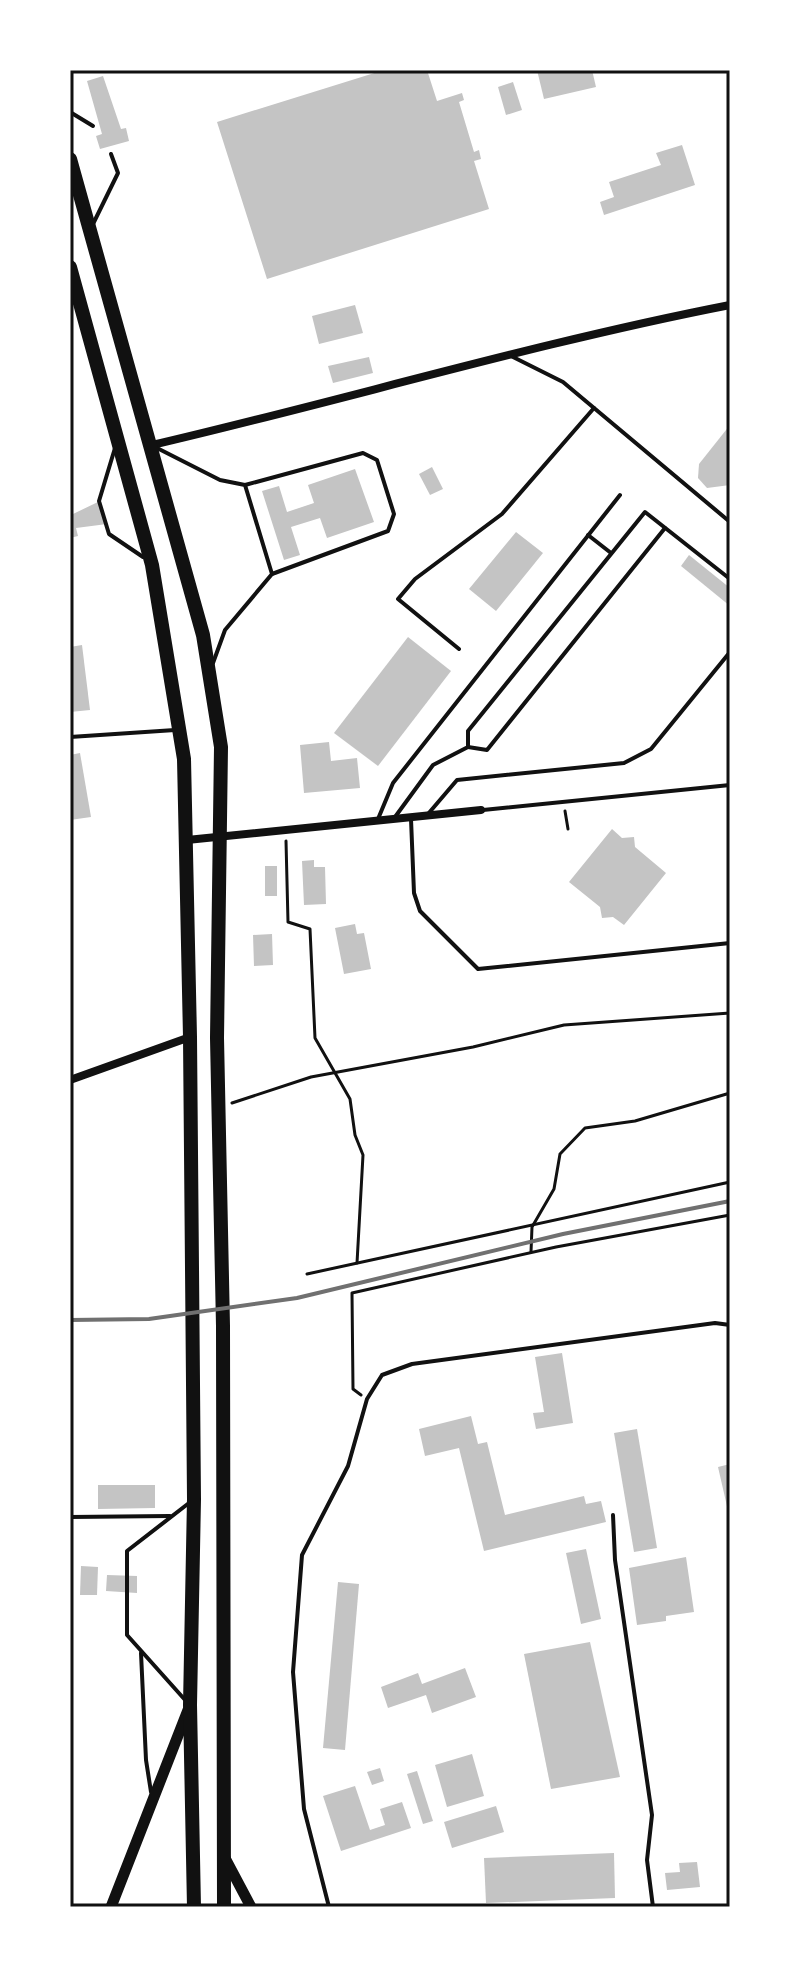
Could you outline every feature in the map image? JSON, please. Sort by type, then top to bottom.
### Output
[{"type":"highway","points":[[70,159],[203,635],[221,747],[218,1108],[223,1326],[224,1907]]},
{"type":"highway","points":[[70,267],[119,434],[152,565],[180,729],[187,840],[190,1037],[194,1499],[190,1705],[194,1907]]},
{"type":"street","points":[[152,445],[510,356],[605,329],[730,305]]},
{"type":"street","points":[[187,840],[481,810]]},
{"type":"street","points":[[70,1080],[190,1037]]},
{"type":"street","points":[[111,1907],[190,1705]]},
{"type":"street","points":[[224,1856],[251,1907]]},
{"type":"lane","points":[[70,112],[93,126]]},
{"type":"lane","points":[[90,230],[118,173],[111,154]]},
{"type":"lane","points":[[510,356],[539,367],[594,408],[730,522]]},
{"type":"lane","points":[[459,649],[398,599],[415,579],[502,514],[594,408]]},
{"type":"lane","points":[[119,434],[99,501],[109,534],[133,547],[152,565]]},
{"type":"lane","points":[[152,445],[220,480],[245,485],[363,453],[377,460],[394,514],[388,531],[272,574],[225,630],[209,673]]},
{"type":"lane","points":[[245,485],[272,574]]},
{"type":"lane","points":[[378,820],[393,783],[620,495]]},
{"type":"lane","points":[[468,747],[468,731],[645,512],[730,579]]},
{"type":"lane","points":[[394,818],[433,765],[468,747],[487,750],[665,528]]},
{"type":"lane","points":[[588,535],[611,553]]},
{"type":"lane","points":[[427,816],[457,780],[624,763],[651,749],[730,652]]},
{"type":"lane","points":[[70,737],[180,729]]},
{"type":"lane","points":[[481,810],[730,785]]},
{"type":"lane","points":[[411,817],[414,893],[420,911],[478,969],[730,943]]},
{"type":"lane","points":[[329,1907],[304,1809],[293,1672],[302,1555],[348,1466],[367,1399],[382,1375],[412,1364],[715,1323],[730,1325]]},
{"type":"lane","points":[[190,1705],[127,1635],[127,1551],[194,1499]]},
{"type":"lane","points":[[613,1515],[615,1560],[652,1815],[647,1860],[653,1907]]},
{"type":"lane","points":[[70,1517],[173,1516]]},
{"type":"lane","points":[[141,1651],[146,1760],[152,1796]]},
{"type":"path","points":[[286,829],[288,922],[310,929],[315,1038],[338,1072],[350,1099],[355,1135],[363,1155],[357,1263]]},
{"type":"path","points":[[218,1108],[311,1077],[473,1047],[564,1025],[730,1013]]},
{"type":"path","points":[[531,1252],[532,1227],[554,1189],[560,1154],[585,1128],[635,1121],[730,1093]]},
{"type":"path","points":[[307,1274],[730,1182]]},
{"type":"path","points":[[367,1399],[353,1389],[352,1293],[531,1252],[730,1215]]},
{"type":"building","points":[[384,70],[427,70],[437,101],[462,93],[464,100],[459,102],[474,152],[479,150],[481,159],[474,161],[489,209],[267,279],[217,122]]},
{"type":"building","points":[[537,70],[592,70],[596,87],[544,99]]},
{"type":"building","points":[[103,76],[121,129],[126,128],[129,141],[100,149],[96,136],[102,134],[87,81]]},
{"type":"building","points":[[513,82],[522,110],[506,115],[498,87]]},
{"type":"building","points":[[682,145],[695,185],[604,215],[600,202],[614,197],[609,182],[661,165],[656,153]]},
{"type":"building","points":[[355,305],[363,333],[319,344],[312,316]]},
{"type":"building","points":[[369,357],[373,373],[333,383],[328,366]]},
{"type":"building","points":[[730,425],[730,485],[707,488],[698,478],[699,464]]},
{"type":"building","points":[[432,467],[443,489],[430,495],[419,474]]},
{"type":"building","points":[[355,469],[374,522],[327,538],[320,518],[291,527],[300,555],[284,560],[262,491],[279,486],[287,512],[314,503],[308,485]]},
{"type":"building","points":[[100,501],[107,524],[76,528],[78,536],[70,538],[70,508],[73,514]]},
{"type":"building","points":[[516,532],[543,553],[496,611],[469,589]]},
{"type":"building","points":[[689,555],[730,588],[730,606],[681,566]]},
{"type":"building","points":[[408,637],[451,671],[378,766],[334,733]]},
{"type":"building","points":[[82,645],[90,710],[70,712],[70,647]]},
{"type":"building","points":[[329,742],[331,761],[357,758],[360,788],[304,793],[300,745]]},
{"type":"building","points":[[80,753],[91,817],[70,820],[70,755]]},
{"type":"building","points":[[612,829],[622,838],[634,837],[635,847],[666,873],[624,925],[613,917],[602,918],[600,907],[569,882]]},
{"type":"building","points":[[314,860],[314,867],[325,867],[326,904],[304,905],[302,861]]},
{"type":"building","points":[[265,866],[277,866],[277,896],[265,896]]},
{"type":"building","points":[[355,924],[357,934],[364,933],[371,969],[344,974],[335,928]]},
{"type":"building","points":[[272,934],[273,965],[254,966],[253,935]]},
{"type":"building","points":[[562,1353],[573,1423],[536,1429],[533,1413],[544,1412],[535,1357]]},
{"type":"building","points":[[471,1416],[478,1444],[487,1442],[505,1515],[584,1496],[586,1504],[601,1501],[606,1522],[484,1551],[459,1448],[425,1456],[419,1429]]},
{"type":"building","points":[[637,1429],[657,1548],[634,1552],[614,1433]]},
{"type":"building","points":[[730,1464],[730,1514],[729,1515],[718,1467]]},
{"type":"building","points":[[98,1485],[155,1485],[155,1508],[98,1509]]},
{"type":"building","points":[[586,1549],[601,1619],[581,1624],[566,1553]]},
{"type":"building","points":[[686,1557],[694,1612],[666,1616],[666,1621],[637,1625],[629,1568]]},
{"type":"building","points":[[81,1566],[98,1567],[97,1595],[80,1595]]},
{"type":"building","points":[[107,1575],[137,1576],[137,1593],[106,1591]]},
{"type":"building","points":[[338,1582],[359,1584],[345,1750],[323,1748]]},
{"type":"building","points":[[590,1642],[620,1777],[551,1789],[524,1654]]},
{"type":"building","points":[[465,1668],[476,1697],[432,1713],[426,1695],[388,1708],[381,1687],[418,1673],[422,1684]]},
{"type":"building","points":[[472,1754],[484,1796],[447,1807],[435,1765]]},
{"type":"building","points":[[380,1768],[384,1781],[372,1785],[367,1772]]},
{"type":"building","points":[[417,1771],[433,1821],[423,1824],[407,1774]]},
{"type":"building","points":[[355,1786],[370,1830],[385,1825],[380,1809],[402,1802],[411,1828],[341,1851],[323,1796]]},
{"type":"building","points":[[496,1806],[504,1832],[452,1848],[444,1822]]},
{"type":"building","points":[[614,1853],[615,1898],[486,1903],[484,1858]]},
{"type":"building","points":[[697,1862],[700,1887],[667,1890],[665,1873],[680,1872],[679,1863]]},
{"type":"railway","points":[[70,1320],[149,1319],[297,1298],[563,1234],[730,1201]]}]
